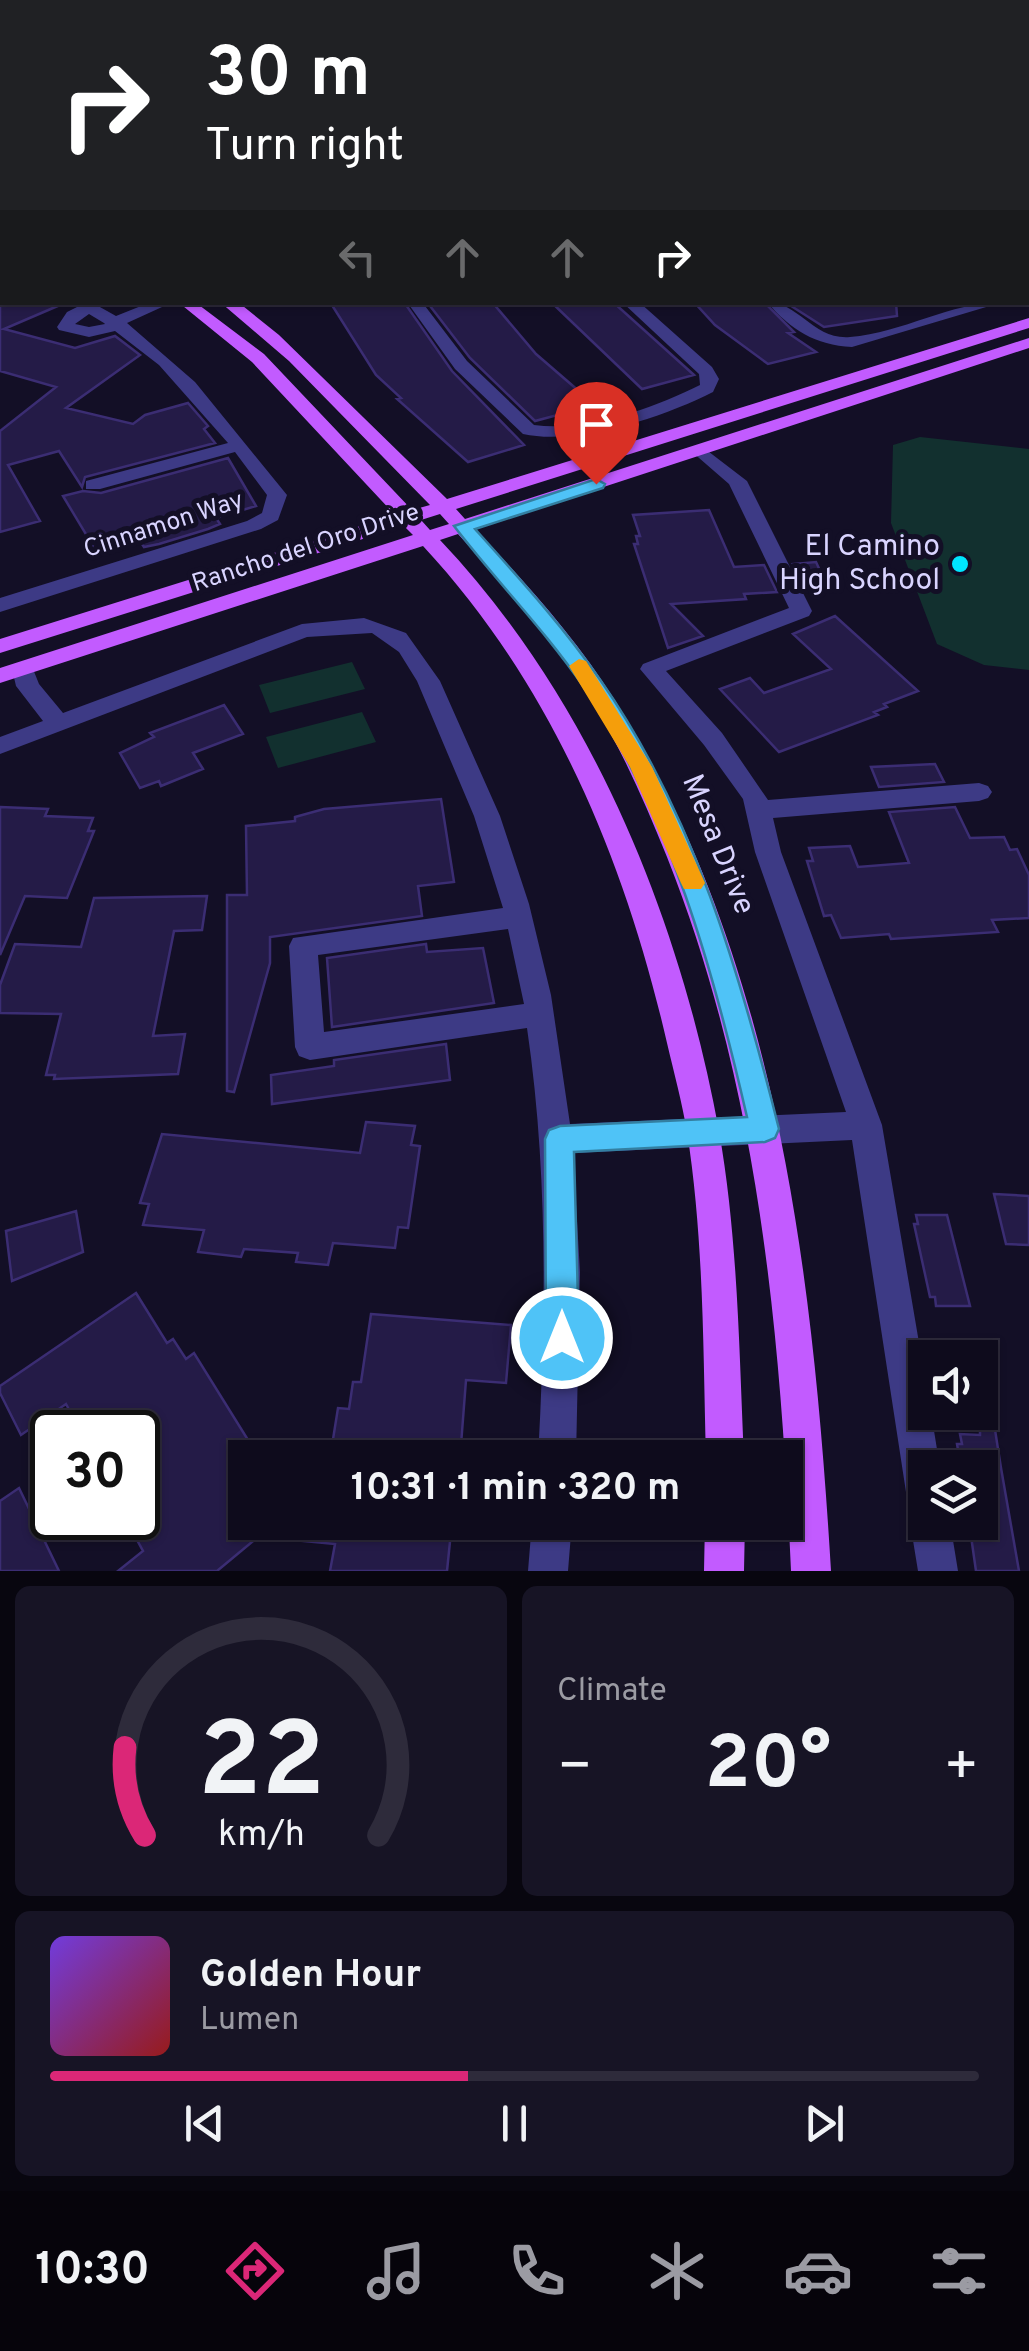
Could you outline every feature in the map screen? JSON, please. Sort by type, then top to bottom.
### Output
[{"type":"main road","points":[[189,305],[258,358],[428,538],[500,623],[555,707],[596,784],[663,964],[703,1132],[718,1284],[724,1440]]},
{"type":"main road","name":"Mesa Drive","points":[[231,305],[282,346],[464,526],[546,620],[595,688],[641,767],[690,874],[734,1003],[765,1129],[790,1278],[811,1571]]},
{"type":"main road","name":"Rancho del Oro Drive","points":[[1,646],[1029,323]]},
{"type":"main road","name":"Rancho del Oro Drive","points":[[11,673],[1029,344]]},
{"type":"main road","points":[[11,673],[44,646],[118,608]]},
{"type":"main road","points":[[724,1571],[725,1540]]},
{"type":"street","points":[[101,314],[150,305]]},
{"type":"street","points":[[416,305],[461,365],[529,430],[541,434],[566,432],[631,415],[699,393],[711,380],[633,305]]},
{"type":"street","points":[[777,305],[812,338],[832,342],[852,342],[985,305]]},
{"type":"street","name":"Cinnamon Way","points":[[0,605],[254,526],[271,516],[277,494],[240,444],[154,350],[101,314]]},
{"type":"street","points":[[93,485],[240,444]]},
{"type":"street","points":[[700,452],[737,482],[801,611],[651,669],[713,739],[755,797],[768,852],[866,1125],[918,1450]]},
{"type":"street","points":[[0,746],[302,631],[337,624],[367,626],[396,636],[413,656],[474,779],[518,917],[541,1014],[560,1139],[562,1372],[558,1440]]},
{"type":"street","points":[[11,673],[28,686],[58,725]]},
{"type":"street","points":[[758,810],[980,792]]},
{"type":"street","points":[[518,917],[303,946],[310,1047],[541,1014]]},
{"type":"street","points":[[560,1139],[866,1125]]},
{"type":"street","points":[[548,1571],[551,1540]]},
{"type":"street","points":[[933,1540],[938,1571]]},
{"type":"green space","points":[[920,437],[1029,449],[1029,670],[984,665],[937,644],[891,523],[893,445]]},
{"type":"green space","points":[[352,662],[365,689],[270,713],[259,685]]},
{"type":"green space","points":[[362,712],[376,742],[278,768],[266,737]]},
{"type":"building","points":[[0,305],[60,305],[4,329],[75,348],[115,336],[140,355],[66,408],[133,424],[145,415],[188,403],[208,426],[204,429],[215,443],[85,477],[82,487],[59,451],[8,465],[40,521],[0,532],[0,431],[56,387],[0,371]]},
{"type":"building","points":[[332,305],[406,305],[452,371],[524,445],[468,462],[397,399],[401,398],[376,375]]},
{"type":"building","points":[[429,305],[495,305],[536,354],[595,405],[535,421],[470,358]]},
{"type":"building","points":[[554,305],[616,305],[694,375],[642,389]]},
{"type":"building","points":[[697,305],[767,305],[794,332],[788,333],[816,352],[768,364],[715,325]]},
{"type":"building","points":[[790,305],[896,305],[897,316],[824,327]]},
{"type":"building","points":[[228,458],[256,506],[216,518],[220,524],[208,529],[159,544],[144,547],[140,541],[102,553],[96,551],[63,496],[83,491],[101,493]]},
{"type":"building","points":[[709,510],[734,567],[764,565],[777,592],[744,594],[746,599],[671,604],[703,636],[668,648],[634,544],[638,544],[636,536],[640,536],[633,515]]},
{"type":"building","points":[[816,562],[828,588],[806,590],[793,564]]},
{"type":"building","points":[[835,616],[918,691],[884,704],[887,707],[874,712],[878,715],[779,752],[720,689],[750,678],[764,693],[831,669],[793,634]]},
{"type":"building","points":[[224,705],[243,734],[193,753],[203,769],[161,786],[159,781],[140,788],[120,753],[154,737],[150,733]]},
{"type":"building","points":[[935,764],[944,782],[879,787],[871,767]]},
{"type":"building","points":[[441,799],[454,882],[418,886],[422,916],[270,937],[270,963],[234,1092],[227,1091],[227,895],[247,895],[246,826],[295,821],[295,817],[324,809]]},
{"type":"building","points":[[0,807],[48,809],[45,816],[93,818],[88,831],[94,831],[67,898],[25,896],[0,955]]},
{"type":"building","points":[[955,807],[970,838],[1004,837],[1010,850],[1017,849],[1029,875],[1029,918],[992,920],[998,932],[841,938],[831,915],[824,916],[807,861],[813,861],[809,848],[850,846],[858,867],[909,863],[889,812]]},
{"type":"building","points":[[207,896],[202,930],[174,931],[153,1036],[185,1034],[178,1074],[54,1079],[55,1075],[46,1075],[61,1014],[0,1013],[0,985],[15,944],[81,947],[94,898]]},
{"type":"building","points":[[426,944],[427,952],[483,948],[494,1003],[332,1027],[327,958]]},
{"type":"building","points":[[446,1044],[450,1080],[272,1104],[271,1075],[334,1066],[334,1060]]},
{"type":"building","points":[[366,1122],[415,1126],[411,1145],[420,1146],[408,1228],[398,1227],[395,1248],[333,1243],[328,1265],[296,1262],[298,1253],[244,1249],[241,1257],[198,1252],[204,1230],[143,1225],[149,1204],[140,1203],[162,1134],[360,1153]]},
{"type":"building","points":[[994,1194],[1029,1196],[1029,1245],[1006,1244]]},
{"type":"building","points":[[76,1211],[83,1252],[12,1281],[6,1231]]},
{"type":"building","points":[[916,1215],[947,1215],[970,1306],[936,1306],[935,1297],[930,1297],[914,1224],[918,1224]]},
{"type":"building","points":[[136,1293],[167,1343],[173,1339],[186,1359],[194,1353],[248,1440],[228,1440],[228,1540],[254,1540],[217,1571],[118,1571],[143,1551],[137,1540],[160,1540],[160,1410],[69,1410],[66,1404],[57,1410],[30,1410],[30,1429],[21,1435],[0,1386]]},
{"type":"building","points":[[371,1314],[511,1325],[506,1383],[466,1380],[461,1440],[333,1440],[338,1408],[349,1409],[353,1382],[361,1382]]},
{"type":"building","points":[[980,1430],[995,1430],[1019,1571],[976,1571],[972,1540],[998,1540],[998,1450],[958,1450],[957,1444],[962,1444],[960,1434],[980,1435]]},
{"type":"building","points":[[19,1488],[30,1511],[30,1540],[44,1540],[59,1571],[0,1571],[0,1501]]},
{"type":"building","points":[[294,1540],[450,1540],[447,1571],[330,1571],[335,1544]]},
{"type":"slow traffic","points":[[579,666],[641,767],[693,883]]},
{"type":"place","name":"El Camino High School","points":[[960,564]]},
{"type":"route","points":[[562,1338],[560,1139],[765,1129],[734,1003],[690,874],[641,767],[595,688],[546,620],[464,526],[596,484]]}]
